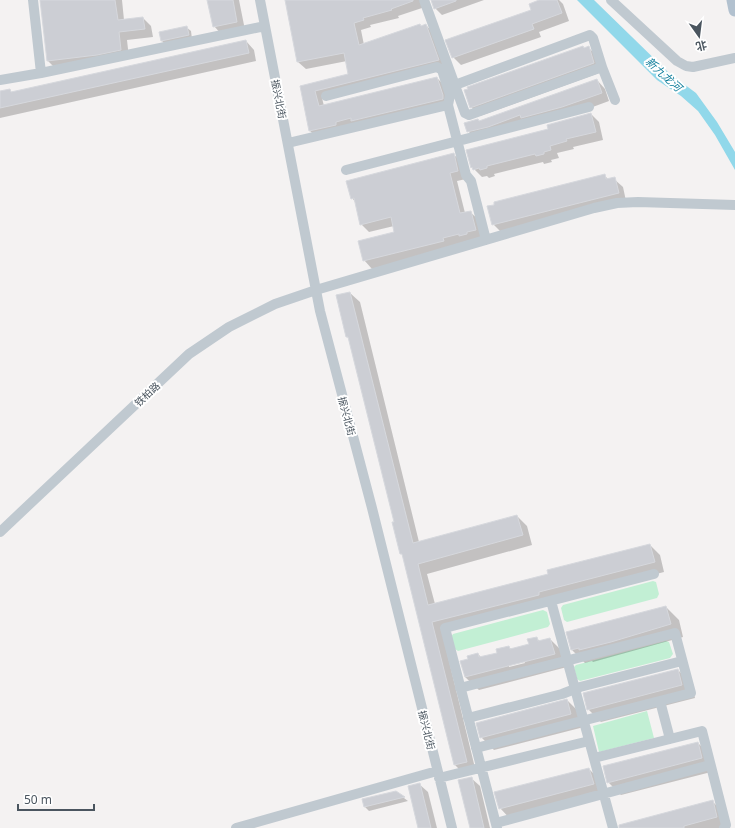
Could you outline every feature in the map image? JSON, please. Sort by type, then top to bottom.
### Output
[{"type":"main road","points":[[732,0],[735,10]]},
{"type":"street","points":[[33,0],[41,73]]},
{"type":"street","name":"振兴北街","points":[[260,0],[320,311],[372,508],[452,828]]},
{"type":"street","points":[[424,0],[465,113],[469,115],[602,67]]},
{"type":"street","points":[[611,0],[677,61],[686,66],[693,68],[735,58]]},
{"type":"street","points":[[0,80],[41,73],[265,26]]},
{"type":"street","points":[[455,85],[590,35],[593,38],[602,67],[615,100]]},
{"type":"street","points":[[326,96],[437,67],[442,70],[450,95],[448,105],[466,175],[471,181],[486,240]]},
{"type":"street","points":[[288,143],[448,105]]},
{"type":"street","points":[[346,170],[589,107]]},
{"type":"street","name":"铁柏路","points":[[0,532],[189,354],[229,327],[275,304],[316,290],[594,208],[617,203],[638,202],[735,206]]},
{"type":"street","points":[[654,574],[445,628],[496,825],[710,765]]},
{"type":"street","points":[[551,601],[590,741],[611,828]]},
{"type":"street","points":[[460,688],[675,633],[691,694],[476,748]]},
{"type":"street","points":[[468,718],[682,661]]},
{"type":"street","points":[[660,701],[670,739]]},
{"type":"street","points":[[594,758],[702,731],[726,825],[724,828]]},
{"type":"street","points":[[236,828],[438,775],[481,768],[590,741]]},
{"type":"green space","points":[[653,581],[656,582],[659,594],[657,598],[567,622],[564,620],[561,608],[563,605]]},
{"type":"green space","points":[[543,610],[547,612],[550,624],[548,627],[458,651],[455,649],[451,637],[453,634]]},
{"type":"green space","points":[[666,641],[669,642],[673,654],[670,658],[580,681],[577,679],[574,667],[576,665]]},
{"type":"green space","points":[[647,711],[654,738],[599,752],[593,726]]},
{"type":"water","name":"新九龙河","points":[[577,0],[594,0],[669,73],[696,93],[717,122],[735,152],[735,170],[715,135],[698,111],[681,96],[657,80]]},
{"type":"building","points":[[40,0],[115,0],[118,20],[143,17],[145,29],[119,32],[121,50],[97,55],[47,61]]},
{"type":"building","points":[[207,0],[233,0],[237,22],[213,27]]},
{"type":"building","points":[[285,0],[413,0],[391,9],[392,10],[363,18],[364,20],[354,23],[359,45],[420,24],[421,26],[426,24],[439,60],[315,91],[319,106],[437,77],[443,99],[351,121],[351,118],[336,122],[336,125],[309,131],[300,86],[348,74],[344,53],[297,62]]},
{"type":"building","points":[[431,0],[456,0],[456,1],[434,9]]},
{"type":"building","points":[[539,0],[557,0],[562,13],[532,24],[534,29],[452,58],[445,40],[531,10],[529,4]]},
{"type":"building","points":[[187,26],[189,35],[161,41],[159,32]]},
{"type":"building","points":[[246,40],[249,53],[0,108],[0,91],[10,89],[11,92]]},
{"type":"building","points":[[583,46],[584,48],[589,46],[594,63],[470,108],[464,90],[468,89],[467,87]]},
{"type":"building","points":[[597,79],[602,93],[562,107],[521,118],[520,115],[488,127],[467,132],[464,123],[478,119],[479,121]]},
{"type":"building","points":[[591,113],[596,132],[566,139],[567,141],[550,146],[551,150],[544,152],[544,154],[536,156],[535,154],[487,166],[487,168],[480,170],[479,168],[473,170],[472,167],[471,168],[466,150],[548,129],[547,125]]},
{"type":"building","points":[[454,153],[458,171],[450,173],[460,213],[471,211],[476,230],[459,236],[459,234],[443,238],[444,241],[363,261],[358,241],[394,232],[391,217],[360,225],[354,198],[351,199],[346,181]]},
{"type":"building","points":[[605,174],[606,179],[615,177],[619,193],[492,225],[487,206],[494,205],[494,202]]},
{"type":"building","points":[[350,292],[413,543],[517,515],[523,535],[418,564],[428,605],[548,574],[547,570],[650,544],[655,562],[539,592],[539,595],[432,622],[467,762],[454,765],[402,554],[400,554],[392,522],[394,522],[348,337],[346,337],[336,295]]},
{"type":"building","points":[[666,606],[671,624],[611,642],[579,650],[579,648],[571,650],[566,632]]},
{"type":"building","points":[[537,637],[538,641],[550,638],[555,654],[465,677],[460,661],[468,659],[467,656],[478,653],[479,657],[497,653],[496,649],[509,646],[510,649],[529,644],[527,639]]},
{"type":"building","points":[[678,669],[682,685],[587,710],[583,693]]},
{"type":"building","points":[[567,699],[571,714],[480,738],[476,723]]},
{"type":"building","points":[[698,742],[702,758],[607,783],[603,766]]},
{"type":"building","points":[[589,768],[594,784],[499,809],[494,792]]},
{"type":"building","points":[[472,777],[484,828],[470,828],[458,780]]},
{"type":"building","points":[[420,783],[431,828],[418,828],[408,786]]},
{"type":"building","points":[[396,791],[405,797],[364,807],[362,799]]},
{"type":"building","points":[[713,800],[717,817],[684,826],[684,828],[619,828],[619,825]]}]
